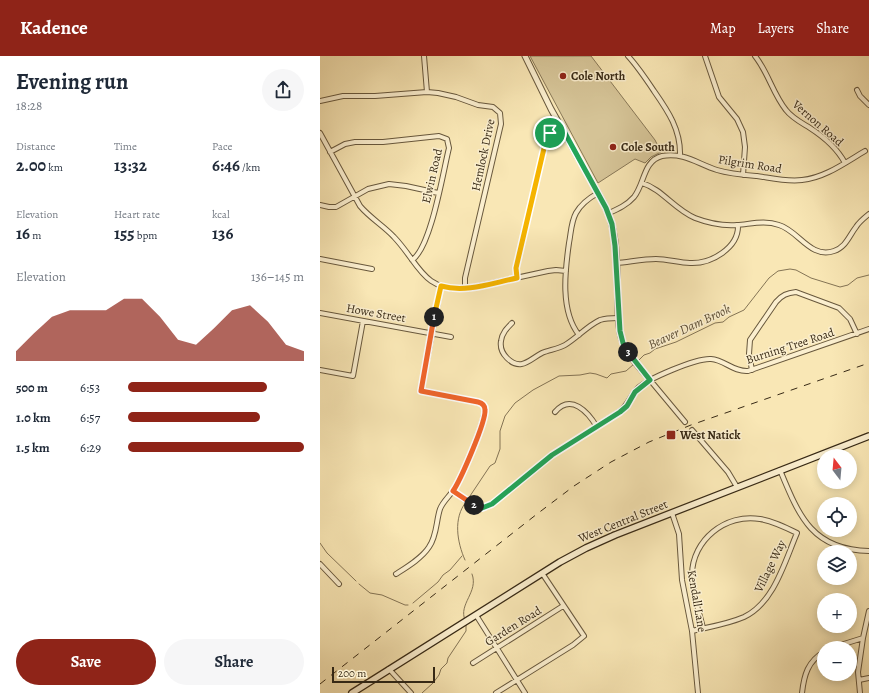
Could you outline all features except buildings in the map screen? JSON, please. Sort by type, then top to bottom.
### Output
[{"type":"main road","name":"West Central Street","points":[[352,693],[575,553],[598,542],[869,436]]},
{"type":"street","points":[[424,56],[427,92]]},
{"type":"street","points":[[525,56],[551,109],[609,213],[614,233],[618,318],[621,339],[633,359],[685,422]]},
{"type":"street","points":[[628,56],[642,73],[672,117],[678,132],[680,156]]},
{"type":"street","points":[[705,56],[720,97],[737,119],[743,132],[745,148],[743,175]]},
{"type":"street","name":"Vernon Road","points":[[756,56],[786,110],[793,117],[829,143],[841,156],[845,163]]},
{"type":"street","points":[[857,90],[860,96],[869,105]]},
{"type":"street","name":"Hemlock Drive","points":[[320,101],[343,96],[375,96],[427,92],[450,95],[498,110],[501,117],[501,124],[465,278],[465,288]]},
{"type":"street","points":[[517,278],[516,268],[545,144],[553,130],[560,124]]},
{"type":"street","points":[[320,133],[355,196],[366,212],[393,236],[424,275],[441,286],[465,288],[552,270],[566,272]]},
{"type":"street","name":"Elwin Road","points":[[330,152],[345,144],[355,142],[383,142],[442,136],[447,139],[449,148],[426,242],[419,254],[412,260]]},
{"type":"street","name":"Pilgrim Road","points":[[609,213],[631,200],[637,193],[642,183],[646,169],[653,160],[665,156],[680,156],[694,159],[720,171],[743,175],[801,180],[818,176],[866,151]]},
{"type":"street","points":[[642,183],[652,188],[680,210],[694,218],[718,224],[738,225],[762,222],[780,225],[794,232],[816,251],[826,252],[835,250],[842,246],[856,226],[869,214]]},
{"type":"street","points":[[320,205],[336,207],[373,187],[389,184],[438,193]]},
{"type":"street","points":[[579,335],[572,325],[569,316],[566,272],[574,217],[584,202],[598,193]]},
{"type":"street","points":[[616,263],[653,259],[690,263],[704,261],[719,255],[730,246],[737,235],[738,225]]},
{"type":"street","points":[[320,258],[372,269]]},
{"type":"street","points":[[396,574],[411,564],[429,547],[433,539],[441,507],[453,491],[481,429],[485,413],[484,406],[478,402],[421,391],[441,286]]},
{"type":"street","points":[[752,370],[749,354],[750,340],[780,297],[789,293],[796,292],[839,308],[850,319],[857,334]]},
{"type":"street","name":"Howe Street","points":[[320,313],[451,337]]},
{"type":"street","points":[[512,323],[504,332],[501,341],[501,348],[506,358],[522,364],[529,362],[543,353],[564,345],[600,320],[618,318]]},
{"type":"street","points":[[320,370],[353,376],[363,321]]},
{"type":"street","name":"Burning Tree Road","points":[[453,491],[470,503],[482,508],[492,504],[547,459],[624,409],[635,392],[650,380],[695,362],[708,359],[716,360],[738,371],[752,370],[869,329]]},
{"type":"street","points":[[555,412],[565,405],[577,406],[588,412],[597,427]]},
{"type":"street","points":[[692,430],[728,472],[737,487]]},
{"type":"street","points":[[780,470],[802,519],[812,530],[825,540],[839,546],[853,550],[869,551]]},
{"type":"street","name":"Kendall Lane","points":[[672,513],[678,534],[682,580],[692,631],[698,693]]},
{"type":"street","name":"Village Way","points":[[692,631],[740,619],[759,607],[773,589],[797,533],[771,522],[749,518],[729,522],[716,529],[708,536],[697,552],[692,574],[703,628]]},
{"type":"street","points":[[320,564],[339,584]]},
{"type":"street","points":[[496,693],[573,645],[584,636],[542,573]]},
{"type":"street","name":"Garden Road","points":[[473,663],[564,606]]},
{"type":"street","points":[[860,693],[859,659],[869,611]]},
{"type":"street","points":[[476,615],[525,693]]},
{"type":"street","points":[[853,641],[863,638]]},
{"type":"street","points":[[802,693],[804,677],[808,667],[817,657]]},
{"type":"street","points":[[389,669],[411,693]]},
{"type":"street","points":[[859,680],[869,678]]},
{"type":"shaded area","points":[[530,56],[591,56],[655,140],[661,152],[651,157],[645,163],[635,159],[598,183]]},
{"type":"waterway","name":"Beaver Dam Brook","points":[[637,362],[644,355],[655,349],[676,342],[715,323],[723,322],[729,317],[744,310],[769,278],[778,271],[790,269],[796,270],[811,278],[840,287],[848,285],[857,278],[869,275]]},
{"type":"waterway","name":"Beaver Dam Brook","points":[[468,499],[490,466],[495,463],[500,449],[500,431],[505,416],[515,403],[533,390],[559,376],[590,373],[607,378],[611,374],[626,371],[634,364]]},
{"type":"waterway","name":"Beaver Dam Brook","points":[[465,560],[458,538],[458,523],[459,515],[466,502]]},
{"type":"waterway","points":[[320,543],[327,553],[356,581]]},
{"type":"waterway","points":[[413,603],[438,582],[462,556]]},
{"type":"waterway","name":"Beaver Dam Brook","points":[[465,620],[464,609],[473,587],[472,574]]},
{"type":"waterway","points":[[359,584],[370,593],[382,595],[408,605]]},
{"type":"waterway","name":"Beaver Dam Brook","points":[[422,693],[433,683],[439,675],[441,669],[447,663],[448,658],[466,631],[466,623]]},
{"type":"railway","points":[[320,684],[537,514],[574,486],[611,462],[649,442],[691,425],[869,363]]},
{"type":"place","name":"Cole North","points":[[563,76]]},
{"type":"place","name":"Cole South","points":[[613,147]]},
{"type":"place","name":"West Natick","points":[[671,435]]},
{"type":"route","points":[[560,124],[611,218],[614,233],[618,318],[621,339],[627,351],[650,380],[635,392],[627,406],[620,412],[552,455],[496,502],[482,508],[470,503],[453,491],[481,429],[485,413],[483,404],[421,391],[441,286],[465,288],[517,278],[516,268],[545,144],[550,133],[560,124]]}]
